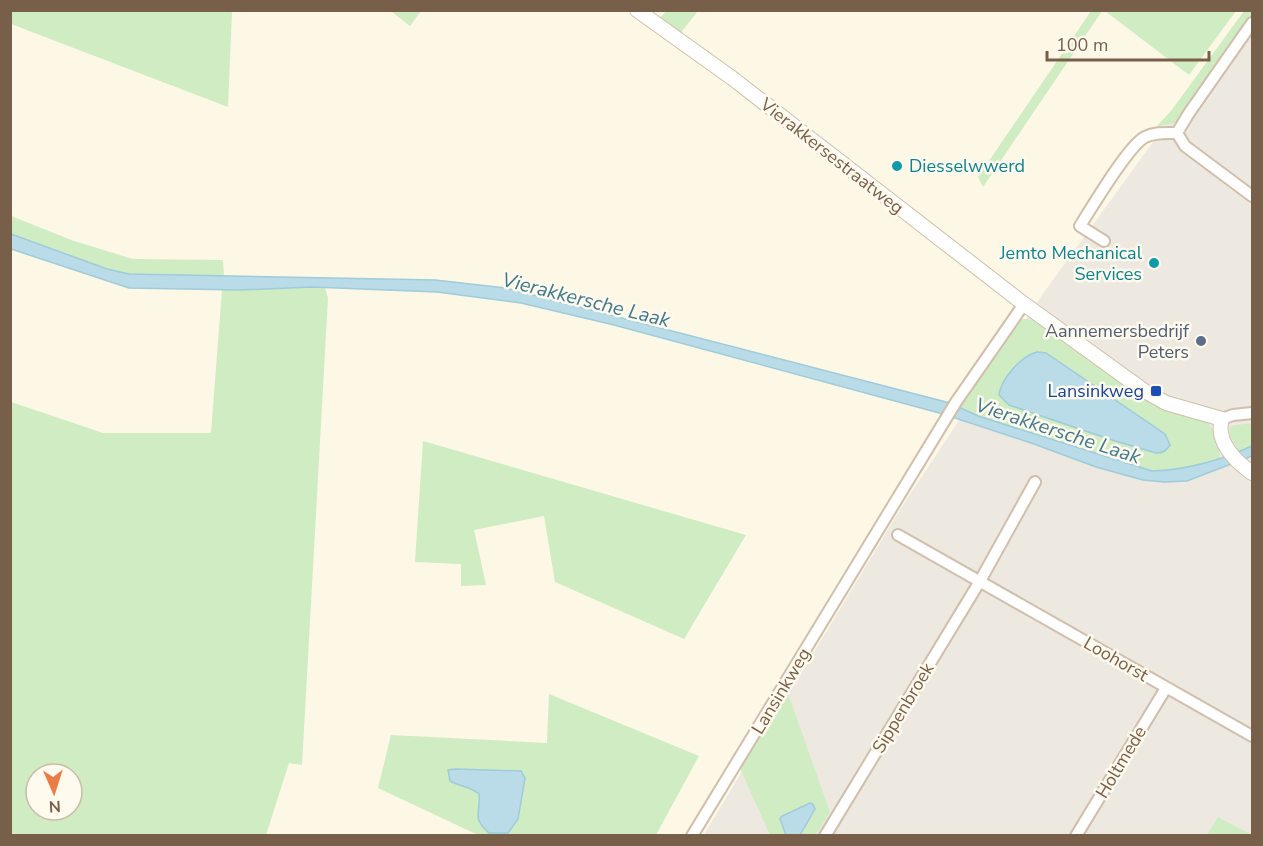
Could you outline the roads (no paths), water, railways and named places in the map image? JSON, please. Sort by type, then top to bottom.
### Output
[{"type":"street","name":"Vierakkersestraatweg","points":[[637,10],[732,78],[1024,304],[1153,397],[1222,419]]},
{"type":"street","points":[[1177,133],[1252,23]]},
{"type":"street","points":[[1104,241],[1080,226],[1103,189],[1137,142],[1157,133],[1177,133]]},
{"type":"street","points":[[1177,133],[1185,146],[1252,196]]},
{"type":"street","name":"Lansinkweg","points":[[692,836],[946,418],[1024,304]]},
{"type":"street","points":[[1248,470],[1229,451],[1220,436],[1219,427],[1222,419],[1252,413]]},
{"type":"street","points":[[980,581],[1035,482]]},
{"type":"street","name":"Loohorst","points":[[898,535],[1252,736]]},
{"type":"street","name":"Sippenbroek","points":[[825,836],[980,581]]},
{"type":"street","name":"Holtmede","points":[[1076,836],[1166,688]]},
{"type":"water","points":[[11,234],[107,269],[129,274],[435,280],[506,288],[950,403],[978,416],[1152,471],[1178,469],[1204,463],[1252,446],[1252,456],[1187,481],[1143,480],[1096,467],[943,414],[614,325],[521,303],[437,292],[312,287],[239,290],[129,288],[11,249]]},
{"type":"water","points":[[1037,352],[1046,353],[1165,434],[1169,447],[1156,453],[1009,405],[999,395],[1004,382],[1018,363]]},
{"type":"water","points":[[448,770],[521,771],[525,778],[518,819],[508,833],[489,833],[483,828],[478,819],[479,794],[450,781]]},
{"type":"water","points":[[810,803],[815,809],[800,835],[786,835],[780,819],[782,816]]},
{"type":"place","name":"Diesselwwerd","points":[[897,166]]},
{"type":"place","name":"Jemto Mechanical Services","points":[[1154,263]]},
{"type":"place","name":"Aannemersbedrijf Peters","points":[[1201,341]]},
{"type":"place","name":"Lansinkweg","points":[[1156,391]]},
{"type":"water label","name":"Vierakkersche Laak","points":[[586,300]]},
{"type":"water label","name":"Vierakkersche Laak","points":[[1058,431]]}]
